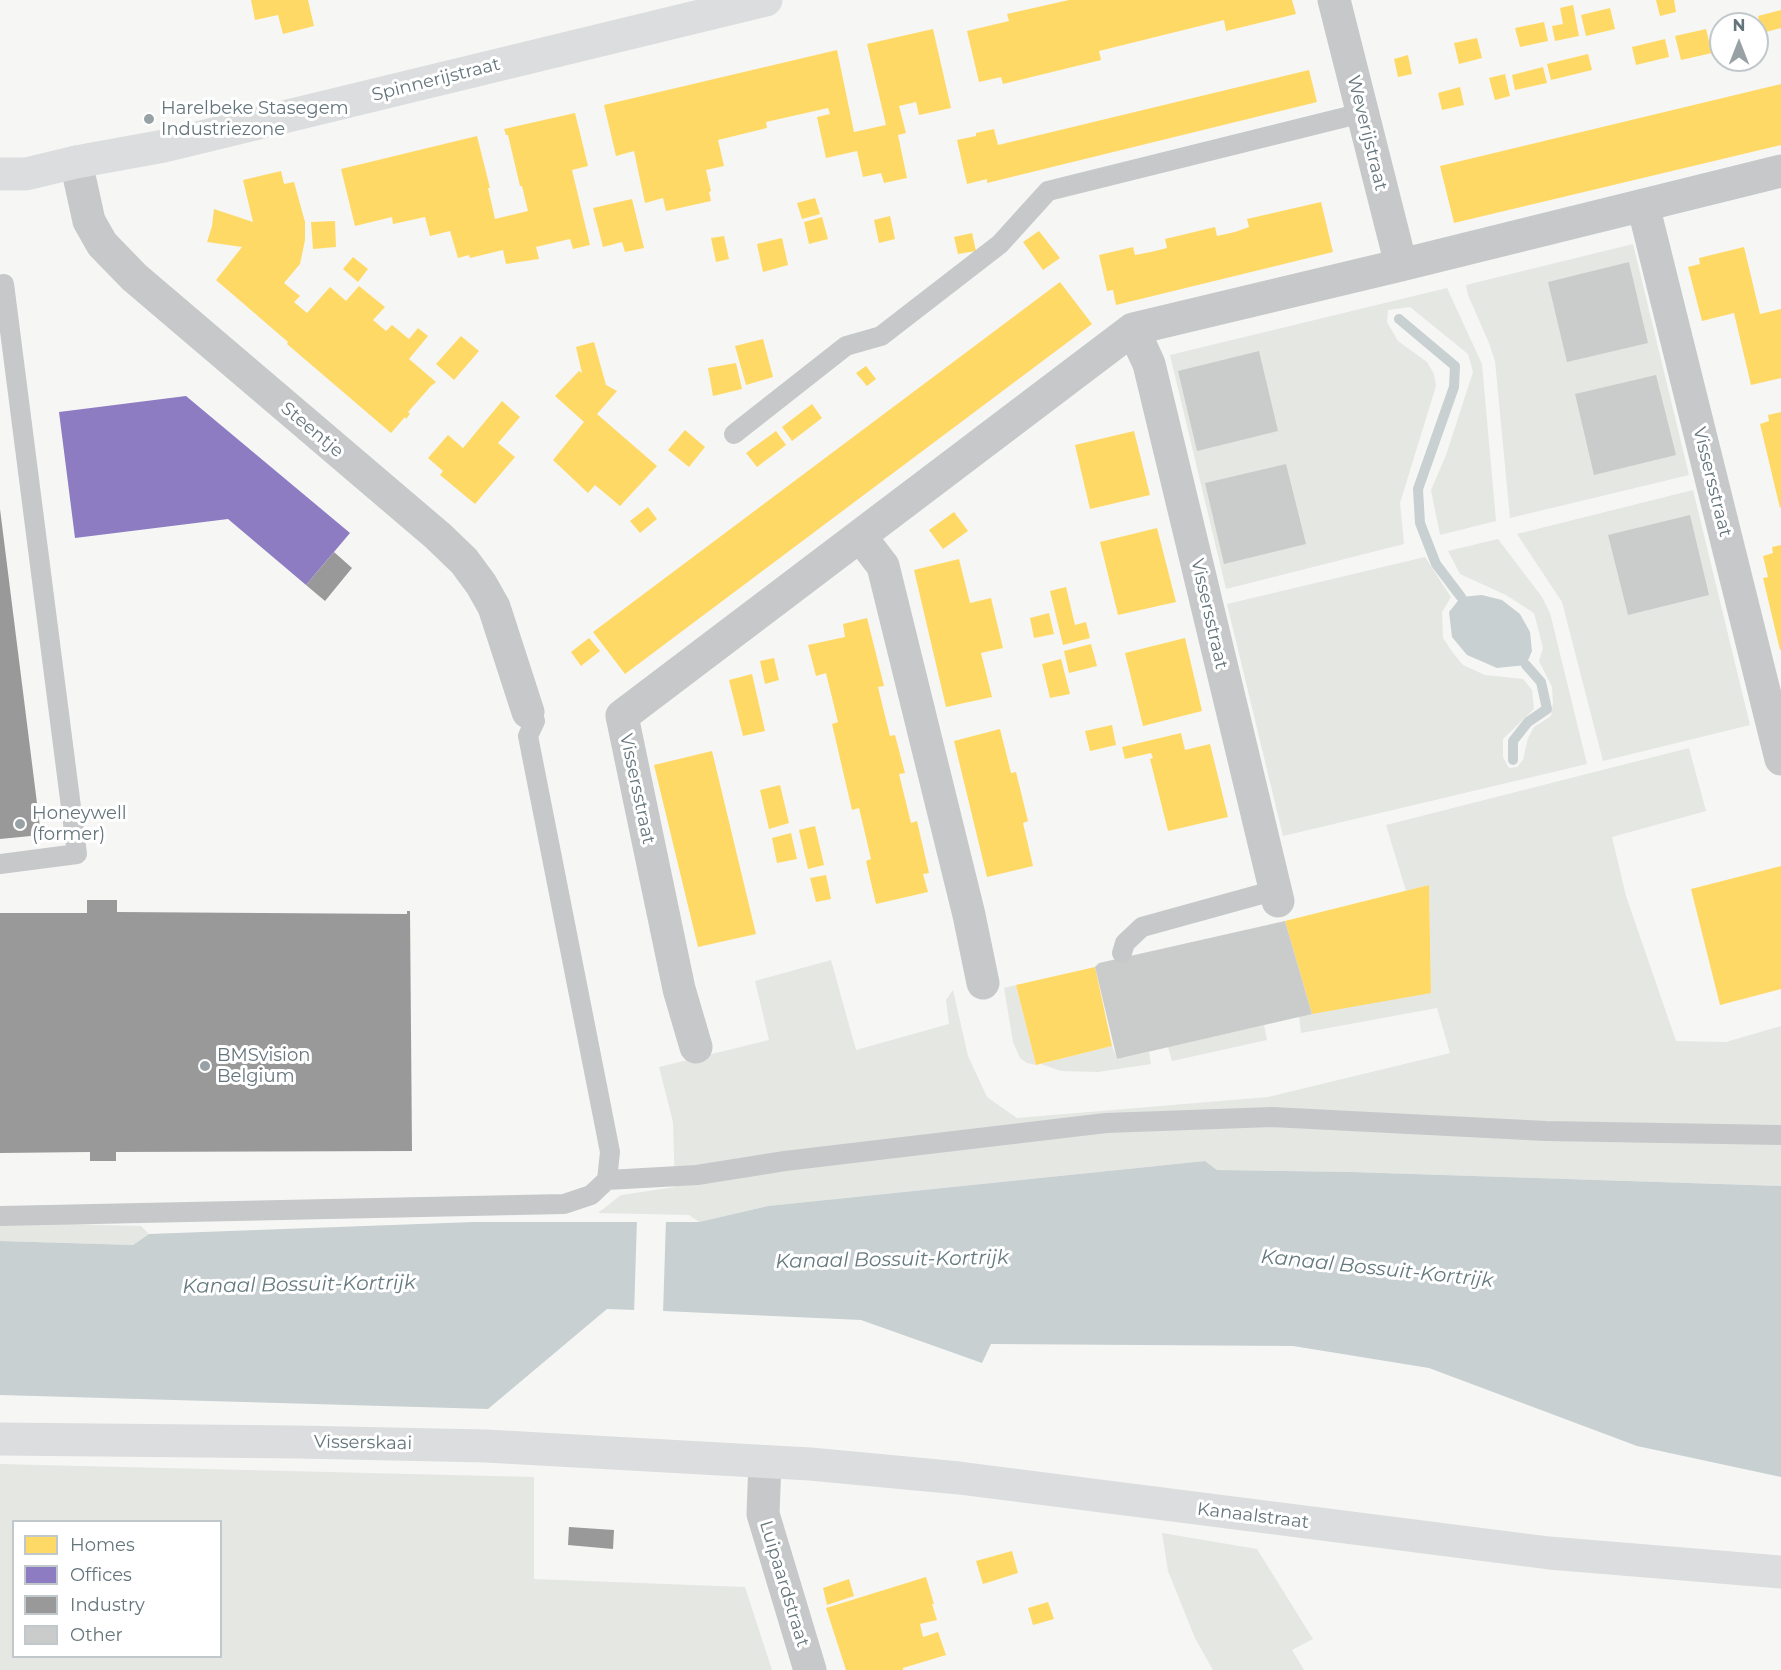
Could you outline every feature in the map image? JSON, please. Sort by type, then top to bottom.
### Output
[{"type":"street","name":"Spinnerijstraat","points":[[0,174],[26,174],[76,162],[176,144],[766,0]]},
{"type":"street","name":"Weverijstraat","points":[[1334,0],[1401,265]]},
{"type":"street","name":"Steentje","points":[[76,162],[89,220],[102,244],[134,277],[438,536],[464,561],[494,607],[532,717]]},
{"type":"street","name":"Vissersstraat","points":[[696,1047],[679,989],[622,716],[1133,329],[1781,171]]},
{"type":"street","name":"Vissersstraat","points":[[1643,205],[1781,759]]},
{"type":"street","name":"Vissersstraat","points":[[1133,329],[1149,364],[1277,895]]},
{"type":"street","points":[[860,536],[883,566],[969,915],[983,983]]},
{"type":"street","name":"Visserskaai","points":[[0,1439],[486,1446],[725,1459]]},
{"type":"street","name":"Kanaalstraat","points":[[725,1459],[810,1464],[959,1478],[1549,1553],[1781,1572]]},
{"type":"street","name":"Luipaardstraat","points":[[765,1462],[763,1515],[810,1670]]},
{"type":"lane","points":[[734,434],[846,346],[880,336],[1000,244],[1048,191],[1362,113]]},
{"type":"lane","points":[[0,864],[77,854],[4,284]]},
{"type":"lane","points":[[532,717],[528,735],[610,1152],[607,1180]]},
{"type":"lane","points":[[1122,953],[1125,944],[1142,927],[1277,895]]},
{"type":"lane","points":[[0,1215],[564,1204],[591,1195],[607,1180],[697,1174],[785,1161],[1106,1124],[1192,1120],[1272,1117],[1546,1131],[1781,1135]]},
{"type":"shaded area","points":[[1633,244],[1689,475],[1510,518],[1495,361],[1466,285]]},
{"type":"shaded area","points":[[1447,288],[1482,364],[1496,521],[1440,535],[1431,490],[1446,455],[1473,372],[1468,354],[1410,307],[1388,310],[1387,322],[1398,341],[1427,362],[1434,374],[1436,386],[1400,503],[1404,544],[1226,589],[1170,355]]},
{"type":"shaded area","points":[[1693,490],[1750,725],[1603,761],[1562,602],[1517,534]]},
{"type":"shaded area","points":[[1498,539],[1542,597],[1550,613],[1587,764],[1283,836],[1227,604],[1425,557],[1451,597],[1442,612],[1443,638],[1453,653],[1463,665],[1485,675],[1523,679],[1532,690],[1534,709],[1503,739],[1503,757],[1509,768],[1517,767],[1523,760],[1528,738],[1534,727],[1551,716],[1553,703],[1552,687],[1539,661],[1543,648],[1534,613],[1506,595],[1460,574],[1448,551]]},
{"type":"shaded area","points":[[1689,748],[1706,811],[1612,837],[1626,896],[1676,1041],[1726,1042],[1781,1026],[1781,1186],[1351,1172],[1217,1170],[1205,1161],[768,1206],[699,1222],[689,1215],[598,1213],[621,1195],[675,1187],[673,1122],[659,1067],[769,1040],[755,981],[831,960],[856,1050],[949,1024],[946,1000],[953,990],[968,1056],[987,1097],[1017,1118],[1268,1097],[1450,1053],[1437,1008],[1301,1033],[1299,1016],[1431,992],[1429,885],[1406,891],[1386,825]]},
{"type":"shaded area","points":[[1016,985],[1036,1065],[1020,1058],[1013,1042],[1004,988]]},
{"type":"shaded area","points":[[1264,1025],[1267,1040],[1172,1061],[1168,1047]]},
{"type":"shaded area","points":[[1112,1046],[1117,1059],[1149,1052],[1151,1064],[1098,1072],[1061,1071],[1041,1064]]},
{"type":"shaded area","points":[[0,1222],[141,1226],[149,1234],[133,1245],[0,1241]]},
{"type":"shaded area","points":[[0,1464],[534,1477],[534,1579],[745,1587],[772,1670],[0,1670]]},
{"type":"shaded area","points":[[1162,1533],[1257,1549],[1313,1639],[1292,1650],[1304,1670],[1213,1670],[1195,1638],[1168,1571]]},
{"type":"water","points":[[1482,595],[1502,600],[1520,614],[1530,632],[1532,651],[1526,665],[1497,668],[1467,655],[1452,637],[1449,612],[1461,597]]},
{"type":"water","name":"Kanaal Bossuit-Kortrijk","points":[[1205,1161],[1217,1170],[1351,1172],[1781,1186],[1781,1477],[1637,1446],[1429,1368],[1293,1346],[991,1344],[982,1363],[861,1320],[607,1309],[488,1409],[0,1395],[0,1241],[133,1245],[149,1234],[473,1222],[699,1222],[768,1206]]},
{"type":"pier","points":[[637,1219],[666,1219],[663,1314],[634,1314]]},
{"type":"building: Homes","points":[[251,0],[308,0],[314,26],[283,34],[278,15],[255,20]]},
{"type":"building: Homes","points":[[1069,0],[1292,0],[1296,14],[1226,31],[1224,20],[1099,51],[1101,60],[1003,84],[1001,77],[979,82],[967,31],[1009,21],[1007,14]]},
{"type":"building: Homes","points":[[1656,0],[1674,0],[1676,12],[1660,16]]},
{"type":"building: Homes","points":[[1573,5],[1579,36],[1555,41],[1552,26],[1563,24],[1560,8]]},
{"type":"building: Homes","points":[[1610,8],[1615,29],[1586,36],[1581,15]]},
{"type":"building: Homes","points":[[1781,10],[1781,28],[1769,31],[1769,13]]},
{"type":"building: Homes","points":[[1544,22],[1548,41],[1520,47],[1515,28]]},
{"type":"building: Homes","points":[[933,29],[951,108],[919,115],[916,102],[899,106],[906,133],[898,135],[907,178],[884,183],[881,173],[863,177],[857,151],[826,158],[817,117],[830,114],[828,108],[766,122],[767,128],[718,140],[724,166],[706,170],[711,201],[666,211],[663,198],[645,203],[634,151],[616,156],[604,105],[837,50],[854,132],[886,125],[867,44]]},
{"type":"building: Homes","points":[[1706,29],[1709,54],[1681,60],[1675,36]]},
{"type":"building: Homes","points":[[1477,38],[1482,58],[1459,64],[1454,43]]},
{"type":"building: Homes","points":[[1665,39],[1669,57],[1636,65],[1632,47]]},
{"type":"building: Homes","points":[[1588,54],[1592,70],[1551,80],[1547,64]]},
{"type":"building: Homes","points":[[1408,55],[1412,74],[1398,77],[1394,59]]},
{"type":"building: Homes","points":[[1543,67],[1547,83],[1515,90],[1512,75]]},
{"type":"building: Homes","points":[[1309,70],[1317,102],[987,183],[987,179],[967,184],[957,140],[976,136],[976,133],[994,129],[998,145]]},
{"type":"building: Homes","points":[[1505,74],[1510,96],[1495,100],[1489,78]]},
{"type":"building: Homes","points":[[1781,84],[1781,145],[1454,223],[1440,166]]},
{"type":"building: Homes","points":[[1460,87],[1464,105],[1442,110],[1438,93]]},
{"type":"building: Homes","points":[[575,113],[588,166],[572,170],[590,245],[573,249],[570,239],[536,247],[539,259],[506,264],[503,250],[470,258],[469,255],[458,258],[450,231],[430,236],[425,217],[393,224],[392,217],[355,226],[341,169],[477,136],[495,219],[528,211],[508,135],[504,129]]},
{"type":"building: Homes","points":[[281,171],[284,184],[294,182],[305,222],[305,240],[300,264],[284,283],[300,296],[294,302],[307,313],[330,287],[346,301],[359,286],[385,307],[373,320],[386,331],[392,325],[409,339],[418,328],[428,336],[409,359],[436,382],[408,412],[410,414],[406,419],[405,417],[391,433],[216,280],[242,247],[207,242],[214,209],[253,222],[243,180]]},
{"type":"building: Homes","points":[[815,198],[820,214],[802,219],[797,203]]},
{"type":"building: Homes","points":[[632,199],[644,248],[625,252],[622,242],[603,247],[593,208]]},
{"type":"building: Homes","points":[[1321,202],[1333,252],[1116,305],[1113,290],[1107,291],[1099,255],[1133,247],[1135,255],[1151,252],[1167,248],[1165,239],[1215,227],[1217,236],[1235,232],[1249,227],[1247,219]]},
{"type":"building: Homes","points":[[890,216],[895,239],[879,243],[874,220]]},
{"type":"building: Homes","points":[[822,217],[828,239],[809,244],[804,222]]},
{"type":"building: Homes","points":[[335,221],[336,247],[313,249],[311,222]]},
{"type":"building: Homes","points":[[1039,231],[1060,258],[1043,270],[1023,242]]},
{"type":"building: Homes","points":[[972,233],[976,251],[958,254],[954,237]]},
{"type":"building: Homes","points":[[724,236],[729,259],[716,262],[711,238]]},
{"type":"building: Homes","points":[[782,238],[788,265],[763,272],[757,244]]},
{"type":"building: Homes","points":[[1744,247],[1760,314],[1781,309],[1781,378],[1751,385],[1734,313],[1702,321],[1688,267],[1700,264],[1699,258]]},
{"type":"building: Homes","points":[[353,257],[368,269],[358,282],[343,269]]},
{"type":"building: Homes","points":[[1060,282],[1092,324],[625,674],[593,632]]},
{"type":"building: Homes","points":[[461,336],[479,351],[454,380],[436,364]]},
{"type":"building: Homes","points":[[763,339],[773,377],[746,385],[735,346]]},
{"type":"building: Homes","points":[[594,342],[606,385],[617,391],[597,414],[657,466],[620,506],[595,485],[588,493],[553,460],[584,422],[555,396],[579,371],[582,373],[576,347]]},
{"type":"building: Homes","points":[[736,363],[742,389],[713,396],[708,368]]},
{"type":"building: Homes","points":[[866,366],[876,379],[867,386],[856,373]]},
{"type":"building: Homes","points":[[502,401],[520,417],[498,443],[515,457],[475,504],[440,475],[443,471],[428,458],[448,435],[463,448]]},
{"type":"building: Homes","points":[[812,404],[822,418],[792,441],[782,427]]},
{"type":"building: Homes","points":[[1781,412],[1780,508],[1760,424],[1769,421],[1768,415]]},
{"type":"building: Homes","points":[[685,430],[705,447],[689,467],[668,450]]},
{"type":"building: Homes","points":[[776,431],[786,445],[757,467],[746,453]]},
{"type":"building: Homes","points":[[1134,431],[1150,495],[1090,509],[1075,445]]},
{"type":"building: Homes","points":[[648,507],[657,519],[640,533],[630,521]]},
{"type":"building: Homes","points":[[954,512],[968,531],[943,549],[929,530]]},
{"type":"building: Homes","points":[[1157,528],[1176,602],[1118,615],[1100,542]]},
{"type":"building: Homes","points":[[1781,545],[1780,650],[1763,578],[1768,577],[1763,556],[1773,553],[1772,547]]},
{"type":"building: Homes","points":[[959,559],[970,603],[991,598],[1003,648],[981,653],[992,697],[946,707],[914,570]]},
{"type":"building: Homes","points":[[1066,587],[1075,625],[1086,622],[1090,638],[1063,645],[1050,591]]},
{"type":"building: Homes","points":[[1049,613],[1054,634],[1034,638],[1030,618]]},
{"type":"building: Homes","points":[[867,618],[884,686],[878,687],[884,712],[890,736],[895,735],[905,773],[899,774],[911,823],[917,821],[929,873],[923,874],[928,892],[876,904],[866,861],[871,859],[859,808],[852,810],[832,724],[838,722],[826,673],[816,676],[808,645],[845,637],[843,624]]},
{"type":"building: Homes","points":[[589,638],[600,651],[581,666],[571,652]]},
{"type":"building: Homes","points":[[1185,638],[1202,711],[1143,726],[1125,653]]},
{"type":"building: Homes","points":[[1091,644],[1097,666],[1069,673],[1064,651]]},
{"type":"building: Homes","points":[[774,658],[779,680],[765,684],[760,661]]},
{"type":"building: Homes","points":[[1061,659],[1070,694],[1050,698],[1042,664]]},
{"type":"building: Homes","points":[[752,674],[765,731],[743,736],[729,680]]},
{"type":"building: Homes","points":[[1112,725],[1116,745],[1090,751],[1085,731]]},
{"type":"building: Homes","points":[[1000,729],[1011,773],[1016,772],[1028,821],[1023,823],[1033,866],[987,877],[954,741]]},
{"type":"building: Homes","points":[[1181,733],[1185,750],[1210,744],[1228,817],[1168,831],[1150,759],[1153,758],[1151,753],[1125,759],[1122,747]]},
{"type":"building: Homes","points":[[712,751],[756,934],[698,947],[654,765]]},
{"type":"building: Homes","points":[[780,785],[789,823],[769,829],[760,790]]},
{"type":"building: Homes","points":[[815,826],[824,865],[808,869],[799,830]]},
{"type":"building: Homes","points":[[791,833],[797,859],[777,863],[772,838]]},
{"type":"building: Homes","points":[[1781,866],[1781,989],[1720,1005],[1691,889]]},
{"type":"building: Homes","points":[[826,875],[831,899],[816,902],[810,878]]},
{"type":"building: Homes","points":[[1429,885],[1431,993],[1312,1014],[1285,921]]},
{"type":"building: Homes","points":[[1095,967],[1112,1046],[1036,1065],[1016,985]]},
{"type":"building: Homes","points":[[1012,1551],[1018,1573],[983,1584],[976,1561]]},
{"type":"building: Homes","points":[[926,1577],[937,1620],[920,1624],[923,1637],[938,1632],[946,1655],[903,1668],[903,1670],[846,1670],[826,1608]]},
{"type":"building: Homes","points":[[849,1579],[854,1596],[827,1605],[823,1588]]},
{"type":"building: Homes","points":[[1048,1602],[1054,1619],[1033,1625],[1028,1608]]},
{"type":"building: Offices","points":[[186,396],[350,533],[306,585],[228,519],[75,538],[59,412]]},
{"type":"building: Industry","points":[[0,509],[41,835],[0,839]]},
{"type":"building: Industry","points":[[334,552],[352,568],[325,601],[306,585]]},
{"type":"building: Industry","name":"BMSvision Belgium","points":[[87,900],[117,900],[117,912],[407,914],[407,911],[410,911],[412,1151],[116,1152],[116,1161],[90,1161],[90,1152],[0,1153],[0,913],[87,913]]},
{"type":"building: Industry","points":[[569,1527],[614,1530],[613,1549],[568,1545]]},
{"type":"building: Other","points":[[1629,262],[1648,343],[1567,362],[1548,282]]},
{"type":"building: Other","points":[[1259,351],[1278,431],[1197,451],[1178,371]]},
{"type":"building: Other","points":[[1656,375],[1676,455],[1594,475],[1575,394]]},
{"type":"building: Other","points":[[1286,464],[1306,544],[1224,564],[1205,483]]},
{"type":"building: Other","points":[[1690,515],[1709,595],[1628,615],[1608,535]]},
{"type":"building: Other","points":[[1285,921],[1312,1014],[1117,1059],[1095,967],[1099,963]]},
{"type":"waterway","points":[[1399,319],[1455,366],[1454,387],[1418,489],[1420,523],[1436,564],[1461,597]]},
{"type":"waterway","points":[[1513,760],[1513,741],[1528,722],[1547,709],[1541,682],[1526,665]]},
{"type":"place","name":"Harelbeke Stasegem Industriezone","points":[[149,119]]},
{"type":"place","name":"Honeywell (former)","points":[[20,824]]},
{"type":"place","name":"BMSvision Belgium","points":[[205,1066]]}]
